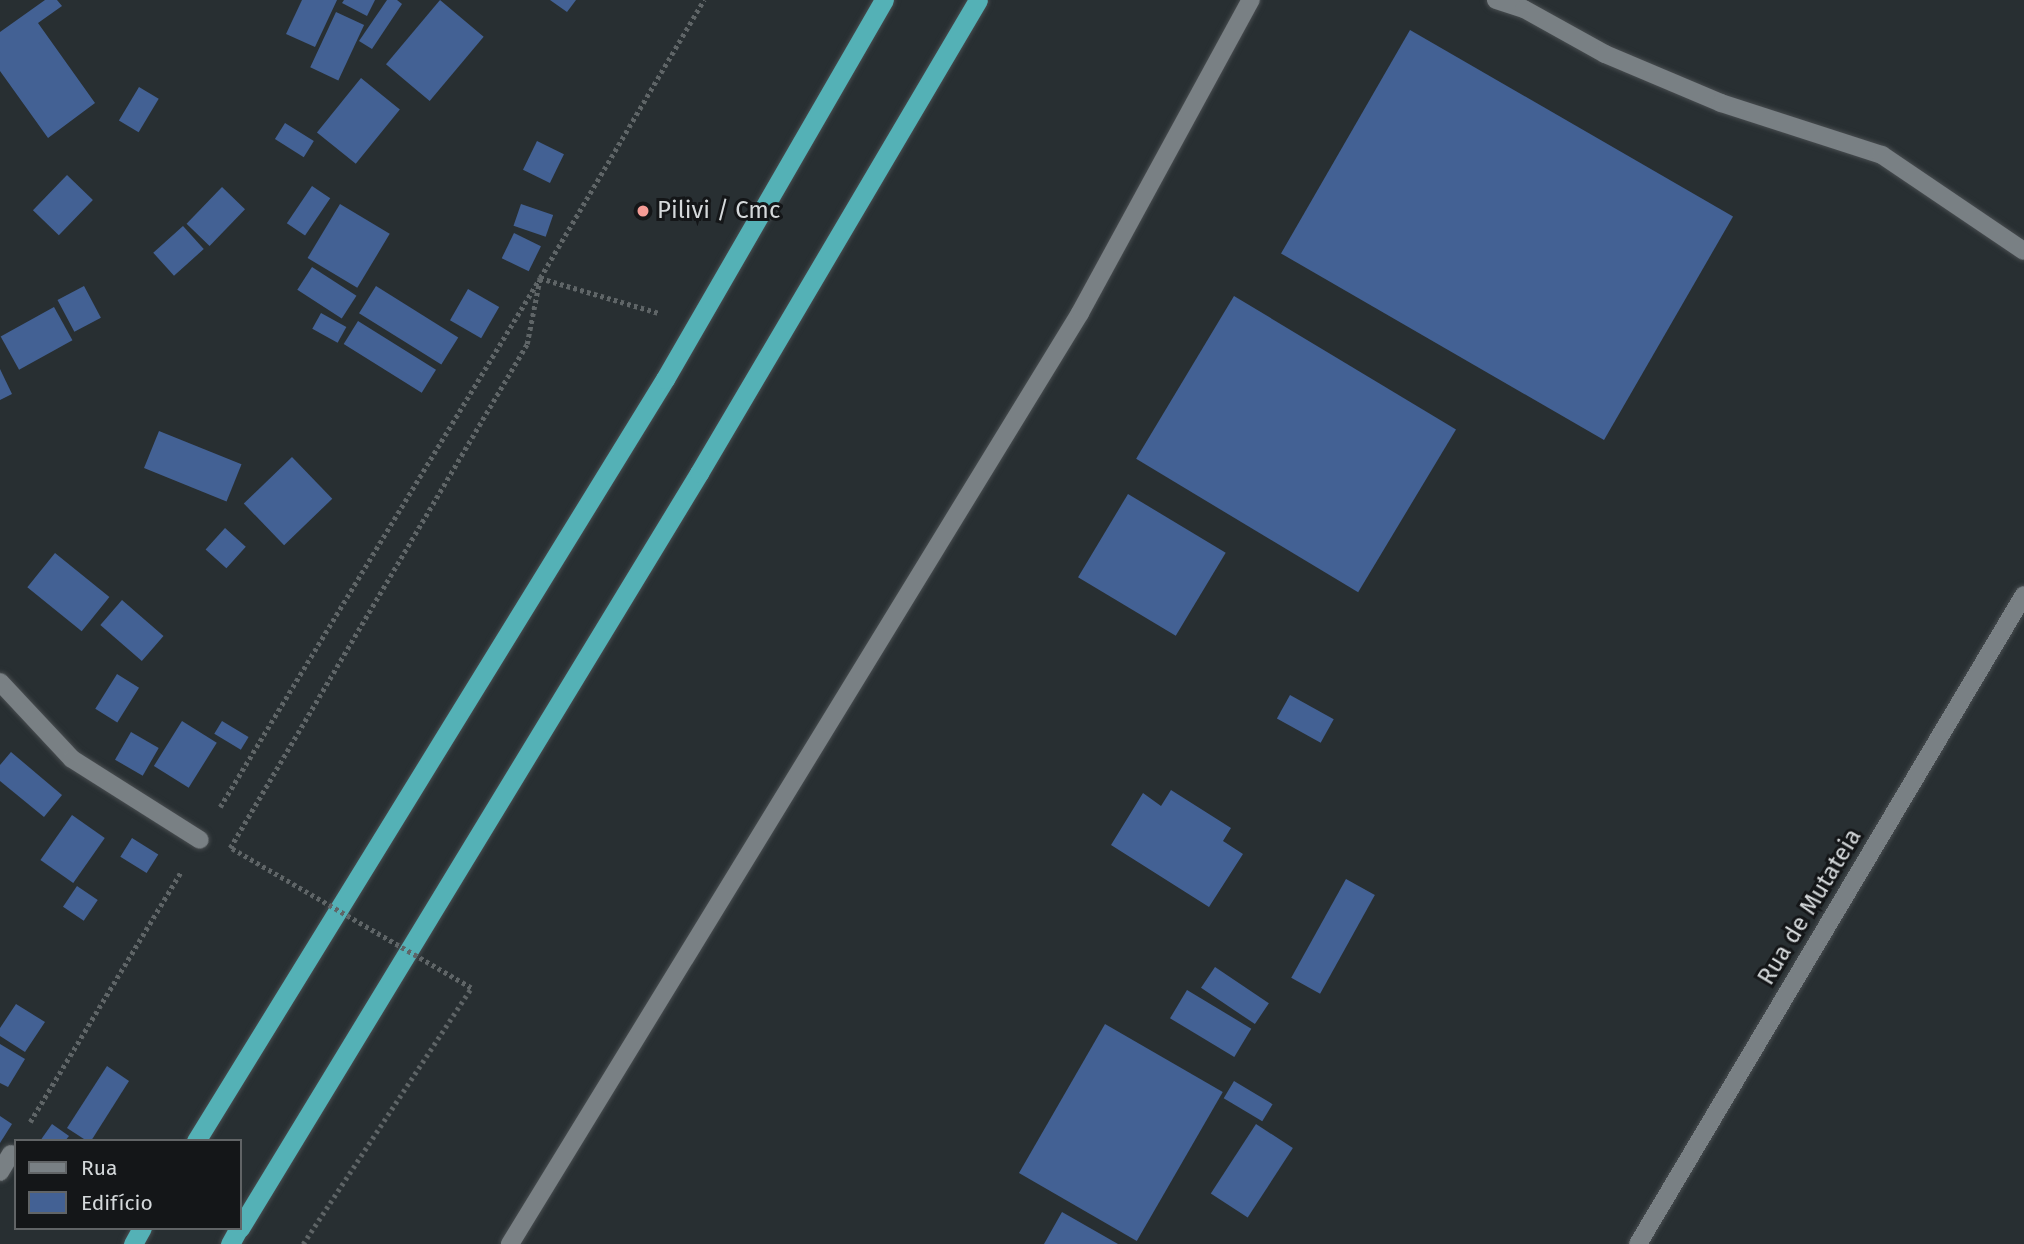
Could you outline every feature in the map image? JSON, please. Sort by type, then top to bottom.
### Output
[{"type":"highway","points":[[197,1139],[697,324],[884,0]]},
{"type":"highway","points":[[242,1225],[699,473],[978,0]]},
{"type":"street","points":[[510,1244],[1080,313],[1251,0]]},
{"type":"street","points":[[1496,0],[1524,9],[1605,54],[1721,103],[1882,155],[2024,251]]},
{"type":"street","name":"Rua de Mutateia","points":[[1638,1244],[2024,595]]},
{"type":"street","points":[[0,681],[72,760],[200,840]]},
{"type":"street","points":[[0,1172],[11,1154]]},
{"type":"path","points":[[26,1129],[540,278],[704,0]]},
{"type":"path","points":[[540,278],[697,324]]},
{"type":"path","points":[[303,1244],[471,988],[230,848],[527,344],[540,278]]},
{"type":"building","points":[[45,0],[57,0],[62,6],[38,23],[95,103],[48,138],[0,71],[0,32]]},
{"type":"building","points":[[302,0],[337,0],[315,47],[286,34]]},
{"type":"building","points":[[344,0],[375,0],[367,16],[342,3]]},
{"type":"building","points":[[387,0],[397,0],[402,4],[372,49],[359,41]]},
{"type":"building","points":[[440,0],[484,37],[430,101],[386,64]]},
{"type":"building","points":[[550,0],[576,0],[567,12]]},
{"type":"building","points":[[336,12],[364,25],[338,80],[310,67]]},
{"type":"building","points":[[1410,30],[1733,216],[1604,440],[1281,253]]},
{"type":"building","points":[[361,78],[400,109],[356,164],[317,132]]},
{"type":"building","points":[[139,87],[159,99],[139,132],[119,120]]},
{"type":"building","points":[[285,123],[314,141],[304,157],[275,139]]},
{"type":"building","points":[[537,141],[564,154],[550,183],[523,170]]},
{"type":"building","points":[[67,175],[93,200],[59,235],[33,210]]},
{"type":"building","points":[[312,186],[330,198],[305,236],[287,223]]},
{"type":"building","points":[[222,187],[245,209],[210,246],[187,224]]},
{"type":"building","points":[[340,204],[390,234],[357,288],[308,258]]},
{"type":"building","points":[[521,204],[553,215],[546,237],[514,226]]},
{"type":"building","points":[[183,226],[204,249],[174,276],[153,253]]},
{"type":"building","points":[[514,233],[541,246],[529,271],[502,258]]},
{"type":"building","points":[[312,267],[356,296],[342,319],[297,290]]},
{"type":"building","points":[[84,286],[101,318],[74,332],[58,300]]},
{"type":"building","points":[[376,286],[458,337],[441,365],[359,313]]},
{"type":"building","points":[[468,289],[499,307],[481,338],[450,320]]},
{"type":"building","points":[[1234,296],[1456,429],[1358,592],[1136,459]]},
{"type":"building","points":[[54,307],[72,340],[19,370],[1,337]]},
{"type":"building","points":[[321,313],[346,327],[338,343],[312,329]]},
{"type":"building","points":[[358,321],[436,370],[422,393],[344,344]]},
{"type":"building","points":[[0,369],[12,394],[0,400]]},
{"type":"building","points":[[159,431],[242,464],[227,501],[144,468]]},
{"type":"building","points":[[292,457],[332,499],[284,545],[244,504]]},
{"type":"building","points":[[1128,494],[1226,553],[1176,636],[1078,577]]},
{"type":"building","points":[[225,528],[246,547],[226,568],[206,550]]},
{"type":"building","points":[[55,553],[109,597],[82,631],[27,587]]},
{"type":"building","points":[[122,600],[164,636],[142,661],[100,625]]},
{"type":"building","points":[[117,674],[139,688],[117,723],[95,709]]},
{"type":"building","points":[[1290,695],[1334,719],[1321,743],[1277,719]]},
{"type":"building","points":[[182,721],[217,743],[189,788],[154,766]]},
{"type":"building","points":[[222,721],[249,737],[241,750],[214,734]]},
{"type":"building","points":[[131,732],[159,748],[143,776],[115,760]]},
{"type":"building","points":[[11,752],[62,795],[44,817],[0,781],[0,765]]},
{"type":"building","points":[[1171,790],[1231,828],[1223,841],[1243,854],[1209,907],[1111,845],[1143,793],[1161,806]]},
{"type":"building","points":[[72,815],[105,838],[73,883],[40,860]]},
{"type":"building","points":[[132,838],[158,854],[147,873],[120,857]]},
{"type":"building","points":[[1346,879],[1375,895],[1320,994],[1291,978]]},
{"type":"building","points":[[77,886],[98,900],[84,921],[63,907]]},
{"type":"building","points":[[1215,967],[1269,1003],[1255,1024],[1201,988]]},
{"type":"building","points":[[1187,990],[1251,1029],[1234,1057],[1170,1018]]},
{"type":"building","points":[[16,1004],[45,1022],[25,1052],[0,1036],[0,1028]]},
{"type":"building","points":[[1105,1024],[1223,1092],[1137,1241],[1019,1173]]},
{"type":"building","points":[[0,1044],[25,1059],[8,1087],[0,1083]]},
{"type":"building","points":[[107,1066],[129,1081],[92,1139],[84,1139],[67,1128]]},
{"type":"building","points":[[1234,1081],[1273,1104],[1262,1121],[1224,1098]]},
{"type":"building","points":[[0,1116],[12,1124],[0,1143]]},
{"type":"building","points":[[52,1124],[69,1136],[67,1139],[41,1139]]},
{"type":"building","points":[[1256,1124],[1293,1148],[1248,1218],[1211,1194]]},
{"type":"building","points":[[1062,1212],[1118,1244],[1044,1244]]},
{"type":"place","name":"Pilivi / Cmc","points":[[643,211]]}]
